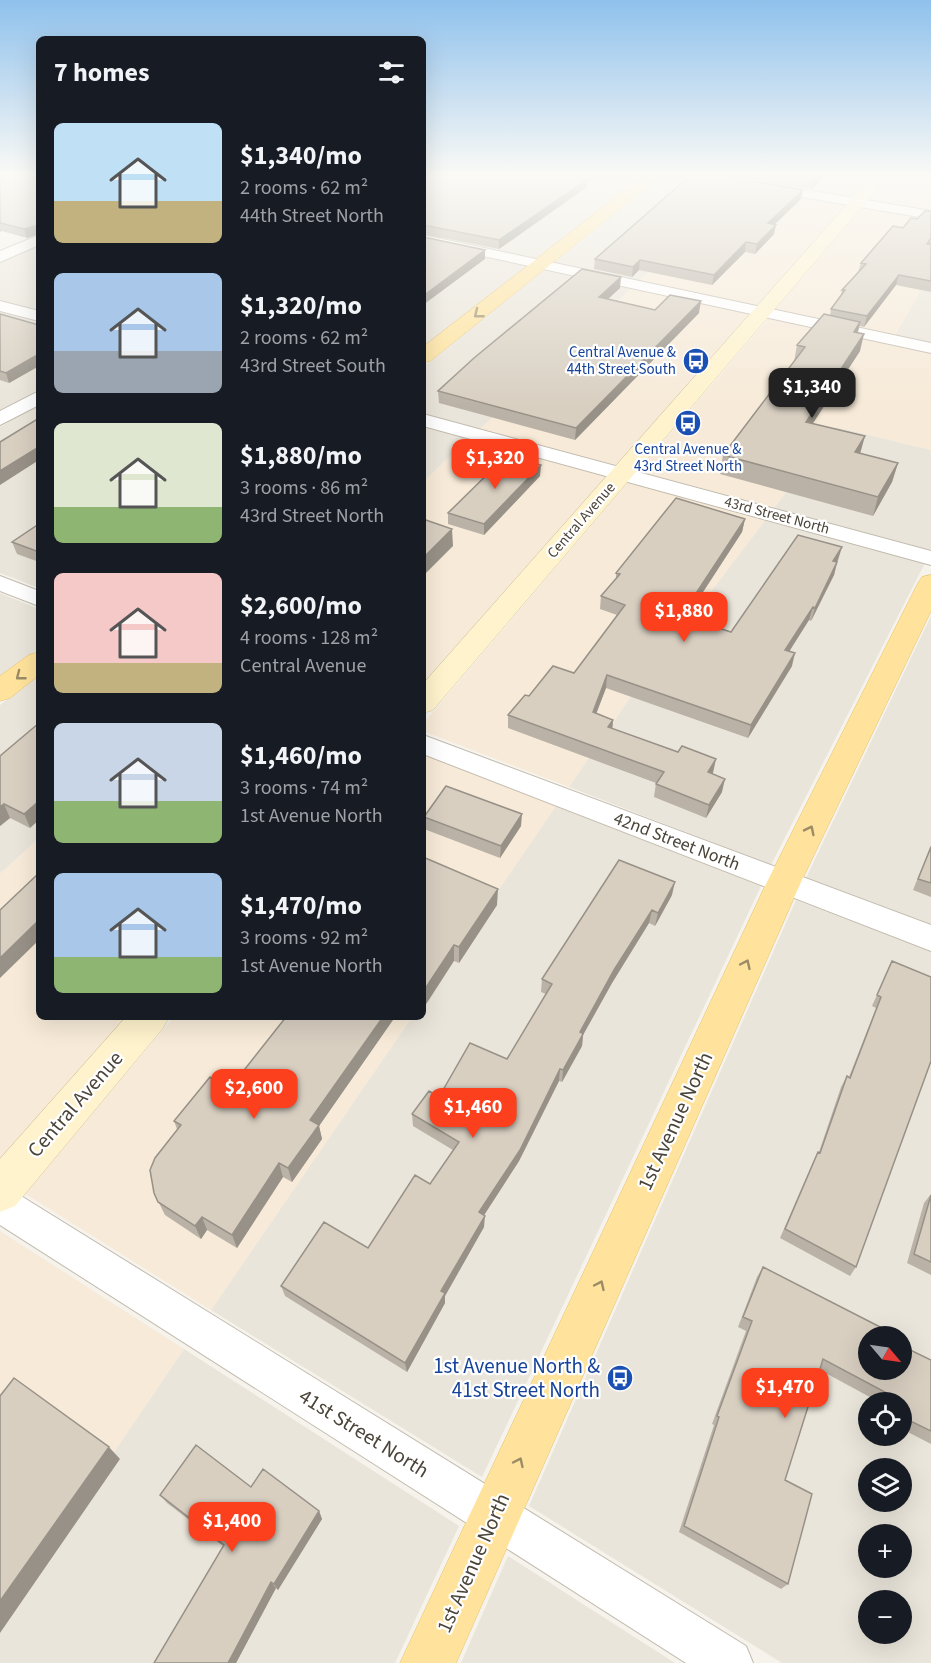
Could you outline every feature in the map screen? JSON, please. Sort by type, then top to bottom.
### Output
[{"type":"main road","points":[[426,355],[556,253]]},
{"type":"main road","name":"Central Avenue","points":[[426,700],[813,253]]},
{"type":"main road","name":"1st Avenue North","points":[[428,1663],[784,882],[931,583]]},
{"type":"main road","points":[[0,691],[36,663]]},
{"type":"main road","name":"Central Avenue","points":[[0,1191],[147,1020]]},
{"type":"street","points":[[484,253],[931,348]]},
{"type":"street","points":[[0,306],[36,315]]},
{"type":"street","points":[[0,419],[36,399]]},
{"type":"street","name":"43rd Street North","points":[[426,421],[931,558]]},
{"type":"street","points":[[0,583],[36,597]]},
{"type":"street","name":"42nd Street North","points":[[426,745],[931,938]]},
{"type":"street","name":"41st Street North","points":[[0,1204],[729,1663]]},
{"type":"shaded area","points":[[19,253],[36,253],[36,310],[0,301],[0,262]]},
{"type":"shaded area","points":[[426,253],[467,253],[528,266],[426,346]]},
{"type":"shaded area","points":[[500,253],[545,253],[535,260]]},
{"type":"shaded area","points":[[566,253],[670,253],[638,282],[552,264]]},
{"type":"shaded area","points":[[670,253],[803,253],[755,307],[638,282]]},
{"type":"shaded area","points":[[823,253],[931,253],[931,292],[921,290],[894,337],[774,311]]},
{"type":"shaded area","points":[[545,269],[631,289],[479,430],[426,416],[426,365]]},
{"type":"shaded area","points":[[631,289],[749,314],[616,465],[479,430]]},
{"type":"shaded area","points":[[921,290],[931,292],[931,344],[894,337]]},
{"type":"shaded area","points":[[0,311],[36,320],[36,391],[0,412]]},
{"type":"shaded area","points":[[769,318],[931,353],[931,450],[836,427],[774,508],[638,471]]},
{"type":"shaded area","points":[[36,406],[36,587],[0,573],[0,427]]},
{"type":"shaded area","points":[[426,427],[469,439],[426,479]]},
{"type":"shaded area","points":[[836,427],[931,450],[931,551],[774,508]]},
{"type":"shaded area","points":[[469,439],[607,475],[426,680],[426,479]]},
{"type":"shaded area","points":[[629,481],[766,519],[629,699],[569,787],[426,732],[426,720]]},
{"type":"shaded area","points":[[766,519],[925,563],[771,865],[569,787],[629,699]]},
{"type":"shaded area","points":[[0,593],[36,608],[36,650],[0,678]]},
{"type":"shaded area","points":[[931,616],[931,925],[806,878]]},
{"type":"shaded area","points":[[36,676],[36,841],[0,874],[0,705]]},
{"type":"shaded area","points":[[426,755],[556,806],[426,996]]},
{"type":"shaded area","points":[[556,806],[761,886],[482,1477],[211,1310],[410,1020],[426,1020],[426,996]]},
{"type":"shaded area","points":[[36,841],[36,1020],[125,1020],[0,1163],[0,874]]},
{"type":"shaded area","points":[[796,900],[931,952],[931,1663],[782,1663],[529,1506]]},
{"type":"shaded area","points":[[171,1020],[410,1020],[211,1310],[24,1193]]},
{"type":"shaded area","points":[[0,1231],[184,1349],[0,1620]]},
{"type":"shaded area","points":[[184,1349],[459,1526],[395,1663],[0,1663],[0,1620]]},
{"type":"shaded area","points":[[508,1556],[675,1663],[461,1663]]},
{"type":"building","points":[[426,253],[481,253],[426,294]]},
{"type":"building","points":[[602,253],[736,253],[714,275],[640,260],[633,267],[595,259]]},
{"type":"building","points":[[870,253],[931,253],[931,281],[899,275],[867,316],[831,309],[845,290],[842,290],[866,264],[861,263]]},
{"type":"building","points":[[582,269],[621,277],[599,297],[655,310],[670,295],[701,301],[576,428],[438,391],[474,358]]},
{"type":"building","points":[[0,314],[36,324],[36,356],[6,373],[0,371]]},
{"type":"building","points":[[824,314],[860,322],[854,332],[864,334],[806,422],[865,436],[855,452],[898,463],[878,497],[723,455],[805,347],[797,345]]},
{"type":"building","points":[[36,420],[36,449],[0,471],[0,442]]},
{"type":"building","points":[[507,455],[541,465],[484,524],[448,513]]},
{"type":"building","points":[[676,498],[745,519],[681,616],[731,632],[798,535],[842,547],[833,561],[837,562],[815,608],[813,607],[785,650],[795,653],[751,725],[607,675],[593,712],[613,720],[608,727],[678,752],[682,746],[716,759],[708,772],[725,779],[709,805],[656,784],[664,772],[508,715],[525,695],[529,696],[553,666],[574,673],[625,605],[601,596],[620,574],[616,573]]},
{"type":"building","points":[[426,520],[452,529],[426,555]]},
{"type":"building","points":[[36,526],[36,551],[12,542]]},
{"type":"building","points":[[36,726],[36,804],[24,814],[4,804],[0,807],[0,756]]},
{"type":"building","points":[[446,786],[522,814],[501,846],[426,818],[426,814]]},
{"type":"building","points":[[931,847],[931,883],[918,879]]},
{"type":"building","points":[[426,858],[498,889],[459,947],[454,945],[426,987]]},
{"type":"building","points":[[619,860],[675,882],[658,913],[652,910],[614,970],[580,1032],[583,1034],[563,1070],[560,1069],[520,1150],[479,1212],[485,1216],[441,1291],[445,1293],[405,1363],[281,1286],[324,1222],[368,1248],[415,1175],[430,1184],[459,1142],[412,1114],[429,1091],[439,1097],[470,1043],[507,1059],[552,984],[542,979]]},
{"type":"building","points":[[36,876],[36,923],[0,958],[0,910]]},
{"type":"building","points":[[892,961],[931,977],[931,1061],[856,1267],[785,1229],[818,1152],[820,1153],[847,1076],[850,1078],[881,997],[877,995]]},
{"type":"building","points":[[284,1020],[381,1020],[310,1120],[319,1125],[288,1168],[279,1163],[232,1235],[202,1217],[195,1226],[158,1202],[150,1170],[155,1158],[181,1125],[174,1121],[210,1077],[230,1088]]},
{"type":"building","points":[[931,1195],[931,1262],[914,1254]]},
{"type":"building","points":[[763,1267],[878,1326],[858,1326],[858,1378],[823,1359],[785,1480],[812,1494],[788,1584],[684,1526],[719,1417],[717,1416],[752,1321],[743,1317]]},
{"type":"building","points":[[912,1351],[931,1360],[931,1431],[912,1422],[912,1392],[885,1392],[862,1380],[912,1380]]},
{"type":"building","points":[[14,1378],[109,1447],[0,1601],[0,1396]]},
{"type":"building","points":[[196,1445],[251,1487],[263,1469],[319,1511],[274,1584],[271,1582],[228,1663],[154,1663],[224,1545],[160,1495]]},
{"type":"place","name":"Central Avenue & 44th Street South","points":[[696,361]]},
{"type":"place","name":"Central Avenue & 43rd Street North","points":[[688,423]]},
{"type":"place","name":"1st Avenue North & 41st Street North","points":[[620,1378]]}]
